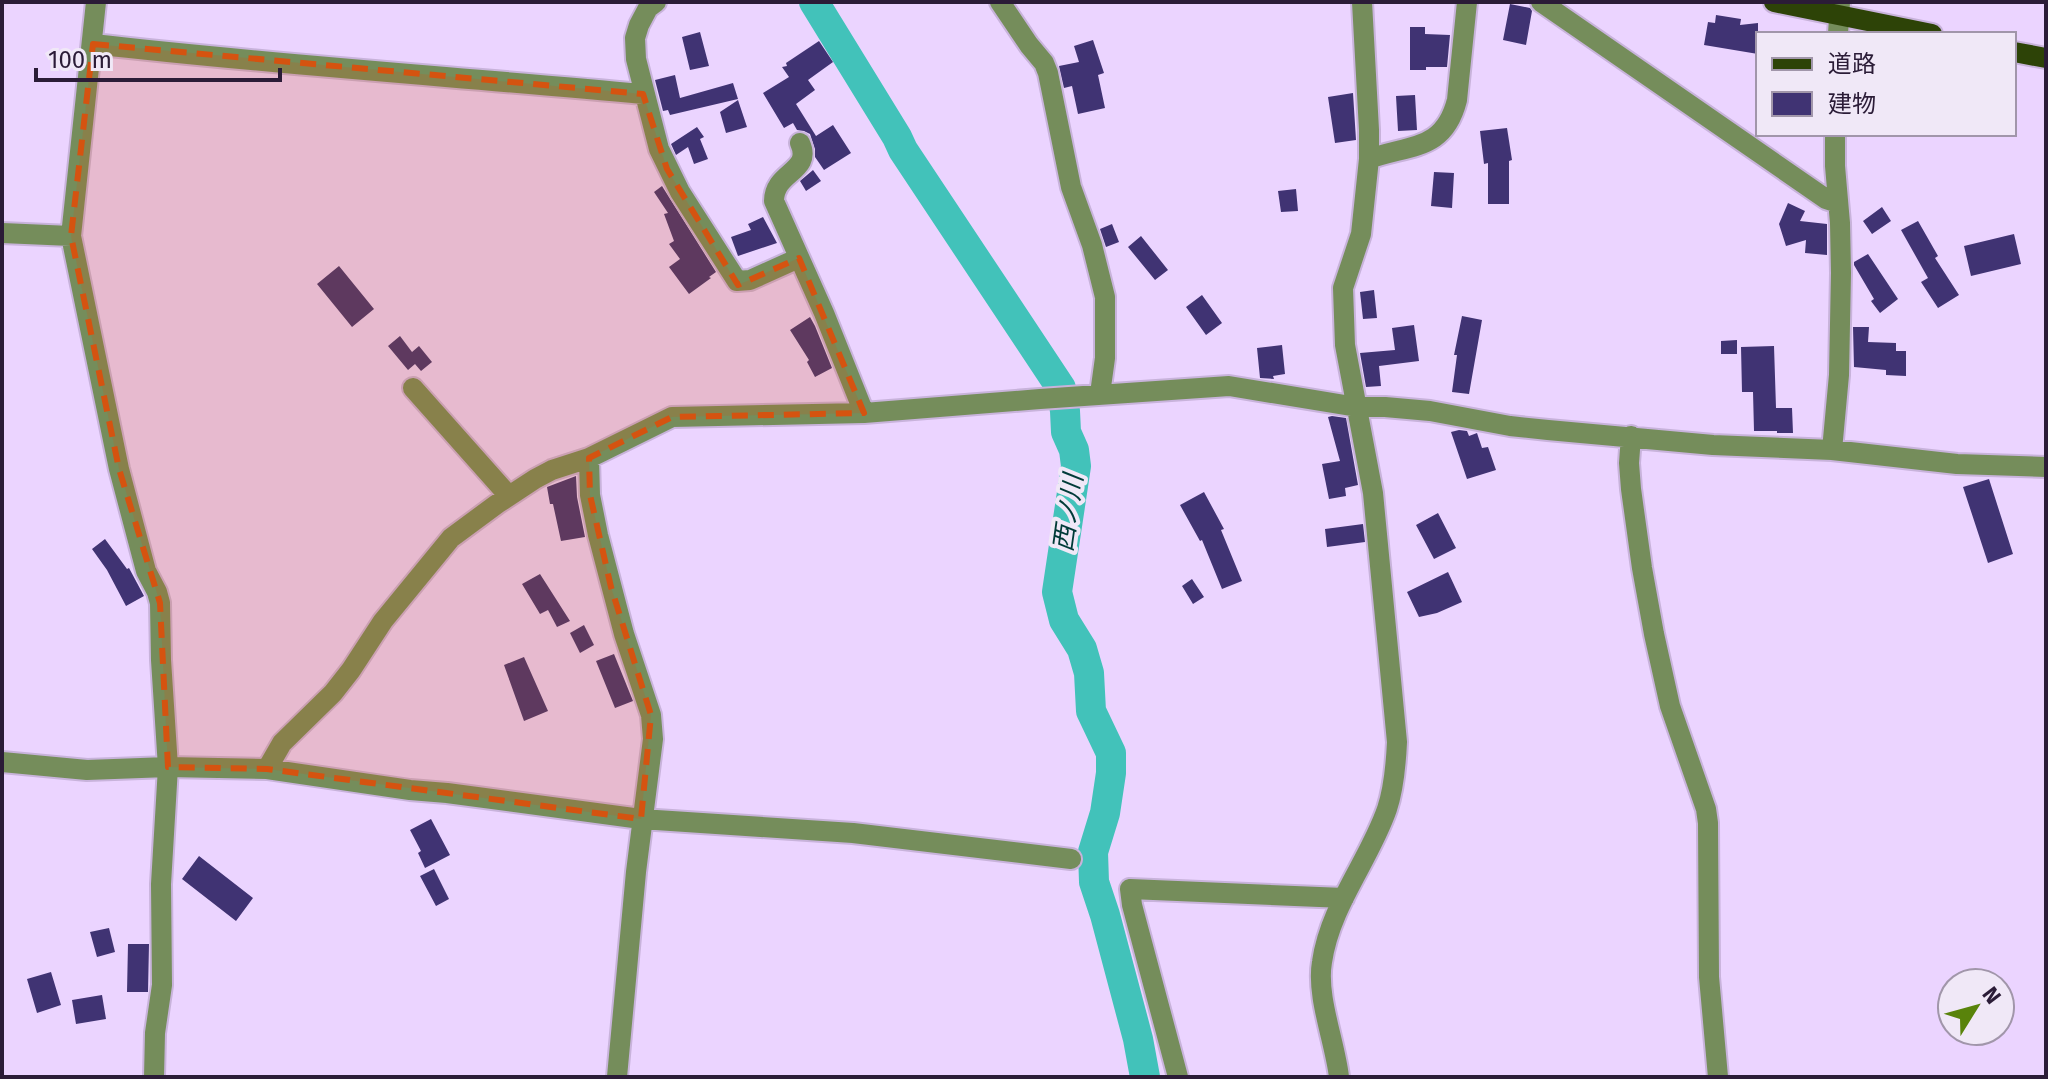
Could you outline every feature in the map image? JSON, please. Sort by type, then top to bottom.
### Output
[{"type":"main road","points":[[1774,2],[1921,32]]},
{"type":"main road","points":[[2016,52],[2046,58]]},
{"type":"street","points":[[96,2],[71,236],[119,469],[146,571],[160,603],[168,767],[161,884],[162,985],[155,1033],[154,1077]]},
{"type":"street","points":[[656,2],[648,8],[639,25],[635,38],[636,59],[643,94],[667,169],[737,281],[750,280],[799,258]]},
{"type":"street","points":[[1000,2],[1048,73],[1071,187],[1092,245],[1105,297],[1105,358],[1100,394]]},
{"type":"street","points":[[1339,1077],[1322,994],[1321,964],[1344,898],[1388,807],[1397,742],[1373,493],[1345,345],[1343,288],[1361,234],[1369,159],[1362,2]]},
{"type":"street","points":[[1369,159],[1429,141],[1445,129],[1457,100],[1467,2]]},
{"type":"street","points":[[1541,2],[1826,199],[1838,203]]},
{"type":"street","points":[[93,44],[290,65],[643,94]]},
{"type":"street","points":[[1832,450],[1839,375],[1841,273],[1835,136]]},
{"type":"street","points":[[800,143],[804,155],[802,161],[778,185],[774,201],[864,413]]},
{"type":"street","points":[[2,233],[71,236]]},
{"type":"street","points":[[267,769],[282,743],[342,682],[383,621],[451,538],[509,496],[552,470],[589,458],[672,417],[864,413],[1229,386],[1357,407],[1430,411],[1510,426],[1713,445],[1832,450],[1957,464],[2046,467]]},
{"type":"street","points":[[413,388],[509,496]]},
{"type":"street","points":[[1631,436],[1629,463],[1633,501],[1654,634],[1670,706],[1706,809],[1708,823],[1709,977],[1718,1077]]},
{"type":"street","points":[[589,458],[590,495],[611,587],[651,715],[653,739],[641,819],[617,1077]]},
{"type":"street","points":[[2,762],[87,770],[168,767],[267,769],[641,819],[853,833],[1071,859]]},
{"type":"street","points":[[1178,1077],[1130,889],[1344,898]]},
{"type":"highlighted area","points":[[93,44],[643,94],[667,169],[738,285],[799,258],[864,413],[672,417],[589,458],[590,495],[611,587],[651,715],[641,819],[267,769],[168,767],[160,603],[119,469],[71,236]]},
{"type":"building","points":[[1510,4],[1532,11],[1526,45],[1503,40]]},
{"type":"building","points":[[1716,15],[1741,19],[1740,25],[1758,23],[1756,54],[1704,45],[1708,22],[1715,23]]},
{"type":"building","points":[[1410,27],[1425,27],[1425,34],[1450,35],[1447,67],[1410,70]]},
{"type":"building","points":[[700,32],[709,66],[690,70],[682,37]]},
{"type":"building","points":[[1093,40],[1104,73],[1098,75],[1105,108],[1078,114],[1072,86],[1064,88],[1059,66],[1079,62],[1074,46]]},
{"type":"building","points":[[819,41],[833,62],[808,80],[815,90],[796,104],[816,136],[833,125],[851,153],[824,170],[815,157],[810,134],[797,130],[793,123],[784,128],[763,93],[789,77],[782,67],[787,66],[786,63]]},
{"type":"building","points":[[675,75],[680,98],[733,83],[738,99],[670,115],[668,110],[663,111],[655,80]]},
{"type":"building","points":[[1353,93],[1356,140],[1335,143],[1328,97]]},
{"type":"building","points":[[1415,95],[1417,130],[1398,131],[1396,96]]},
{"type":"building","points":[[738,100],[747,127],[726,133],[720,112]]},
{"type":"building","points":[[697,127],[704,137],[700,139],[708,159],[694,164],[688,147],[676,155],[671,144]]},
{"type":"building","points":[[1507,128],[1512,160],[1509,161],[1509,204],[1488,204],[1488,163],[1484,164],[1480,131]]},
{"type":"building","points":[[813,170],[821,181],[806,191],[800,181]]},
{"type":"building","points":[[1434,172],[1454,173],[1452,208],[1431,206]]},
{"type":"building","points":[[662,186],[716,272],[689,294],[669,267],[680,259],[669,244],[674,241],[664,214],[668,213],[654,192]]},
{"type":"building","points":[[1296,189],[1298,211],[1281,212],[1278,191]]},
{"type":"building","points":[[1788,203],[1805,211],[1800,221],[1827,224],[1827,255],[1805,253],[1806,240],[1786,246],[1779,224]]},
{"type":"building","points":[[1882,207],[1891,221],[1872,234],[1863,221]]},
{"type":"building","points":[[763,217],[777,243],[738,256],[731,237],[751,230],[748,224]]},
{"type":"building","points":[[1918,221],[1938,256],[1935,258],[1959,295],[1938,308],[1921,282],[1928,278],[1901,230]]},
{"type":"building","points":[[1112,224],[1119,242],[1106,247],[1100,229]]},
{"type":"building","points":[[2014,234],[2021,264],[1971,276],[1964,246]]},
{"type":"building","points":[[1141,236],[1168,270],[1155,280],[1128,247]]},
{"type":"building","points":[[1868,254],[1898,299],[1880,313],[1854,265]]},
{"type":"building","points":[[339,266],[374,309],[352,327],[317,284]]},
{"type":"building","points":[[1374,290],[1377,318],[1363,319],[1360,292]]},
{"type":"building","points":[[1202,295],[1222,323],[1206,335],[1186,307]]},
{"type":"building","points":[[1462,316],[1482,320],[1469,394],[1452,392],[1457,355],[1454,355]]},
{"type":"building","points":[[810,317],[832,368],[815,377],[807,362],[809,360],[790,330]]},
{"type":"building","points":[[1414,325],[1419,361],[1379,366],[1381,386],[1366,387],[1360,353],[1395,350],[1392,328]]},
{"type":"building","points":[[1853,327],[1869,327],[1868,342],[1896,343],[1896,351],[1906,351],[1906,376],[1886,375],[1886,370],[1854,367]]},
{"type":"building","points":[[400,336],[412,352],[419,346],[432,362],[421,371],[415,364],[408,370],[388,346]]},
{"type":"building","points":[[1737,340],[1737,354],[1721,354],[1721,341]]},
{"type":"building","points":[[1282,345],[1285,374],[1273,376],[1274,379],[1260,378],[1257,348]]},
{"type":"building","points":[[1774,346],[1776,408],[1792,408],[1793,433],[1754,431],[1753,392],[1742,392],[1741,347]]},
{"type":"building","points":[[1328,417],[1346,418],[1358,485],[1345,488],[1346,496],[1329,499],[1322,464],[1340,461]]},
{"type":"building","points":[[1467,431],[1469,436],[1477,433],[1482,448],[1488,447],[1496,470],[1467,479],[1451,432]]},
{"type":"building","points":[[576,476],[585,537],[561,541],[547,487]]},
{"type":"building","points":[[1989,479],[2013,554],[1988,563],[1963,487]]},
{"type":"building","points":[[1204,492],[1224,529],[1221,530],[1242,581],[1222,589],[1202,540],[1180,505]]},
{"type":"building","points":[[1438,513],[1456,548],[1434,559],[1416,525]]},
{"type":"building","points":[[1363,524],[1365,542],[1327,547],[1325,529]]},
{"type":"building","points":[[105,539],[129,568],[144,596],[126,606],[92,549]]},
{"type":"building","points":[[1448,572],[1462,602],[1419,617],[1407,592]]},
{"type":"building","points":[[540,574],[570,621],[557,627],[548,610],[540,614],[522,584]]},
{"type":"building","points":[[1192,579],[1204,597],[1193,604],[1182,586]]},
{"type":"building","points":[[584,625],[594,645],[580,653],[570,633]]},
{"type":"building","points":[[614,654],[633,701],[615,708],[596,661]]},
{"type":"building","points":[[524,657],[548,711],[524,721],[504,665]]},
{"type":"building","points":[[431,819],[450,855],[425,868],[418,853],[421,851],[410,830]]},
{"type":"building","points":[[199,856],[253,898],[236,921],[182,879]]},
{"type":"building","points":[[434,869],[449,899],[436,906],[420,876]]},
{"type":"building","points":[[109,928],[115,952],[97,957],[90,932]]},
{"type":"building","points":[[128,944],[149,944],[148,992],[127,992]]},
{"type":"building","points":[[51,972],[61,1005],[37,1013],[27,979]]},
{"type":"building","points":[[102,995],[106,1019],[76,1024],[72,1000]]},
{"type":"waterway","name":"西ノ川","points":[[814,2],[903,150],[1061,388],[1066,432],[1074,450],[1076,466],[1057,592],[1064,620],[1082,649],[1089,673],[1091,711],[1111,753],[1105,813],[1093,852],[1094,882],[1138,1039],[1145,1077]]}]
